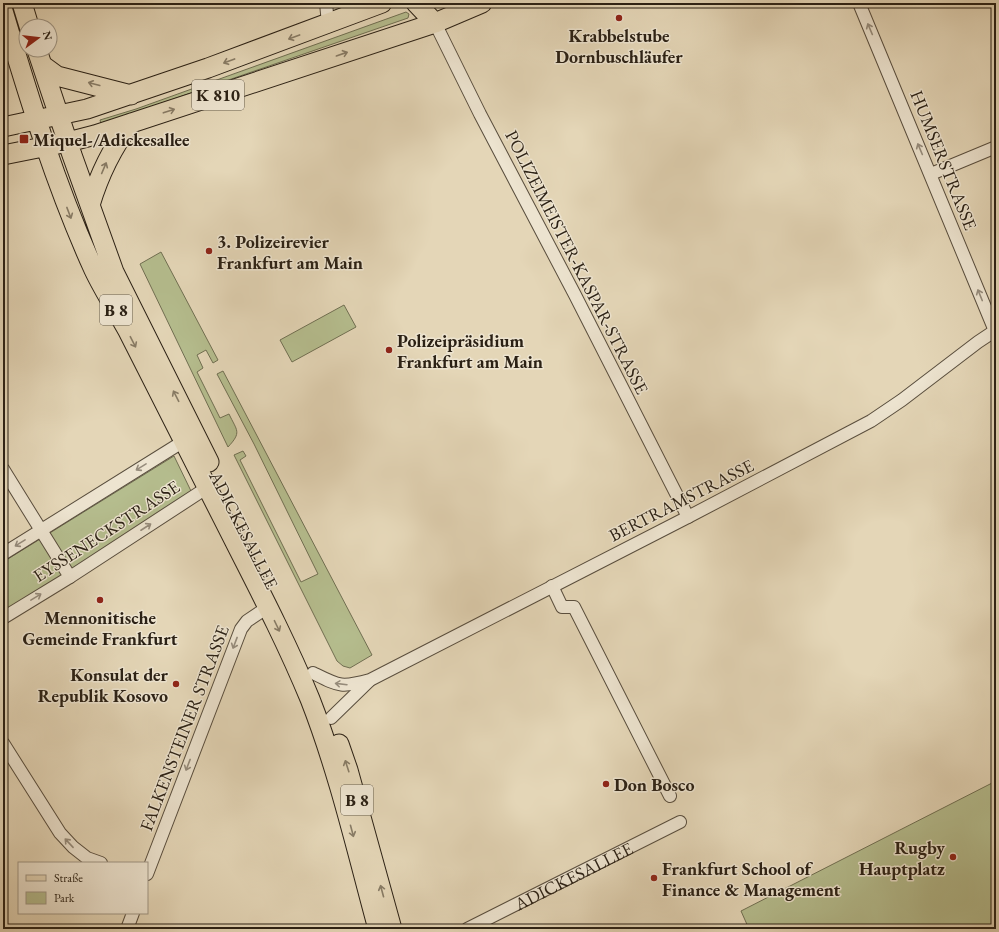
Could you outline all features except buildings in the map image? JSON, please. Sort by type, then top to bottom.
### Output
[{"type":"main road","points":[[22,3],[27,18]]},
{"type":"main road","name":"K 810","points":[[59,116],[87,109],[208,68],[382,3]]},
{"type":"main road","points":[[435,23],[439,3]]},
{"type":"main road","name":"K 810","points":[[68,142],[131,123],[415,30],[482,3]]},
{"type":"main road","points":[[419,5],[435,23]]},
{"type":"main road","points":[[415,30],[419,5]]},
{"type":"main road","name":"B 8","points":[[3,11],[46,147]]},
{"type":"main road","points":[[39,58],[57,76],[131,94]]},
{"type":"main road","name":"B 8","points":[[39,58],[68,142]]},
{"type":"main road","points":[[3,127],[59,116]]},
{"type":"main road","points":[[90,204],[108,158],[119,139],[131,123]]},
{"type":"main road","points":[[3,155],[68,142]]},
{"type":"main road","name":"ADICKESALLEE","points":[[68,142],[114,272],[277,597],[313,673],[331,718],[348,770],[392,929]]},
{"type":"main road","name":"ADICKESALLEE","points":[[46,147],[70,216],[96,274],[208,487],[291,655],[310,700],[332,760],[378,929]]},
{"type":"street","points":[[326,3],[328,24]]},
{"type":"street","name":"HUMSERSTRASSE","points":[[859,3],[996,331]]},
{"type":"street","name":"POLIZEIMEISTER-KASPAR-STRASSE","points":[[435,23],[480,114],[579,302],[688,517]]},
{"type":"street","points":[[931,174],[996,147]]},
{"type":"street","name":"BERTRAMSTRASSE","points":[[313,673],[336,684],[343,685],[356,684],[370,680],[688,517],[871,421],[902,400],[978,342],[996,331]]},
{"type":"street","name":"EYSSENECKSTRASSE","points":[[3,554],[184,441]]},
{"type":"street","points":[[3,469],[70,577]]},
{"type":"street","name":"EYSSENECKSTRASSE","points":[[3,618],[70,577],[208,487]]},
{"type":"street","points":[[552,586],[562,607],[574,607],[670,796]]},
{"type":"street","name":"FALKENSTEINER STRASSE","points":[[148,871],[241,630],[247,621],[268,607]]},
{"type":"street","name":"BERTRAMSTRASSE","points":[[331,718],[370,680]]},
{"type":"street","points":[[3,743],[60,834],[87,858],[98,862]]},
{"type":"street","name":"ADICKESALLEE","points":[[467,929],[680,822]]},
{"type":"street","points":[[127,929],[133,914]]},
{"type":"green space","points":[[406,12],[409,14],[408,18],[101,124],[100,120],[136,109]]},
{"type":"green space","points":[[161,252],[218,360],[213,363],[206,350],[197,355],[203,368],[197,372],[220,418],[229,414],[236,428],[237,434],[228,447],[140,264]]},
{"type":"green space","points":[[344,305],[356,327],[292,362],[280,340]]},
{"type":"green space","points":[[223,371],[372,655],[350,668],[343,666],[337,661],[234,455],[243,451],[246,456],[240,460],[301,582],[318,574],[254,444],[217,374]]},
{"type":"green space","points":[[174,456],[191,491],[3,618],[3,562]]},
{"type":"green space","points":[[996,781],[996,929],[749,929],[741,911]]},
{"type":"place","name":"Krabbelstube Dornbuschläufer","points":[[619,18]]},
{"type":"place","name":"Miquel-/Adickesallee","points":[[24,139]]},
{"type":"place","name":"3. Polizeirevier Frankfurt am Main","points":[[209,251]]},
{"type":"place","name":"Polizeipräsidium Frankfurt am Main","points":[[389,350]]},
{"type":"place","name":"Mennonitische Gemeinde Frankfurt","points":[[100,600]]},
{"type":"place","name":"Konsulat der Republik Kosovo","points":[[176,684]]},
{"type":"place","name":"Don Bosco","points":[[606,784]]},
{"type":"place","name":"Rugby Hauptplatz","points":[[953,857]]},
{"type":"place","name":"Frankfurt School of Finance & Management","points":[[654,878]]}]
